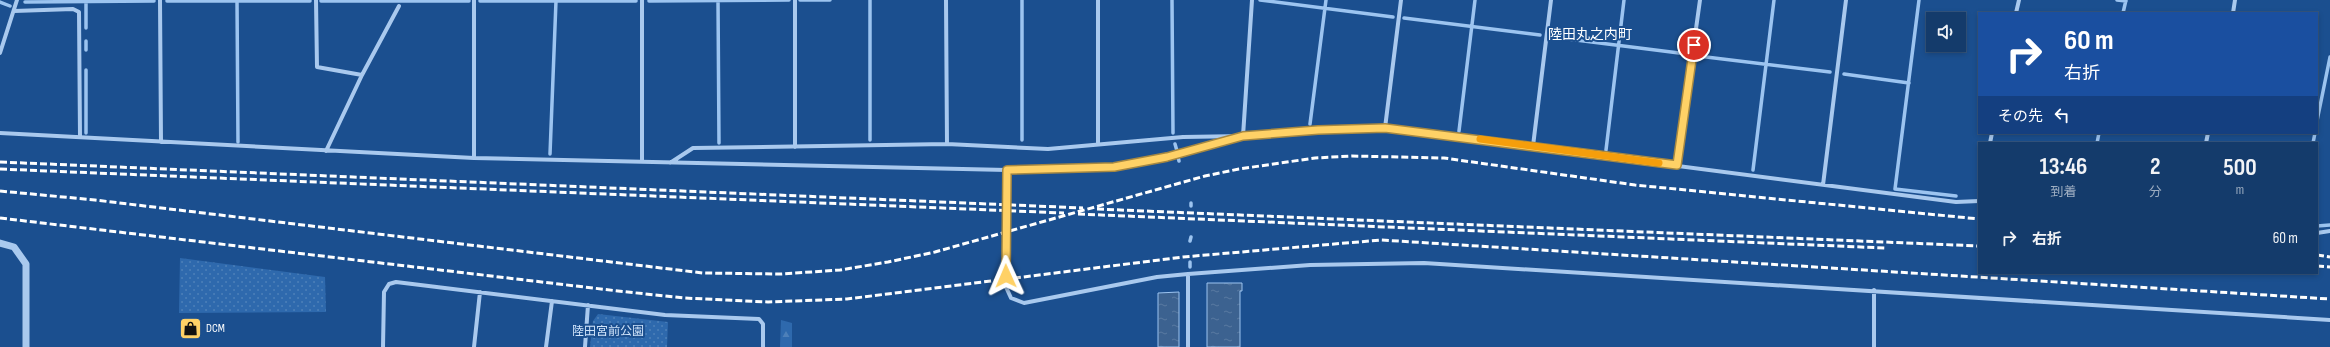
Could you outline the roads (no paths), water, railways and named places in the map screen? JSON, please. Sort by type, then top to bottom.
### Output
[{"type":"street","points":[[0,53],[17,0]]},
{"type":"street","points":[[160,0],[161,142]]},
{"type":"street","points":[[316,0],[317,67],[362,75]]},
{"type":"street","points":[[474,0],[474,158]]},
{"type":"street","points":[[642,0],[642,162]]},
{"type":"street","points":[[795,0],[795,147]]},
{"type":"street","points":[[946,0],[947,144]]},
{"type":"street","points":[[1098,0],[1098,144]]},
{"type":"street","points":[[1243,136],[1252,0]]},
{"type":"street","points":[[1385,128],[1401,0]]},
{"type":"street","points":[[1533,146],[1551,0]]},
{"type":"street","points":[[1677,165],[1700,0]]},
{"type":"street","points":[[1823,185],[1846,0]]},
{"type":"street","points":[[2016,12],[2019,0]]},
{"type":"street","points":[[2233,12],[2235,0]]},
{"type":"street","points":[[326,151],[362,75],[399,6]]},
{"type":"street","points":[[14,11],[74,9],[79,12],[80,137]]},
{"type":"street","points":[[670,163],[693,148],[947,144],[1048,149],[1183,137],[1243,136],[1318,130],[1385,128],[1956,202],[1978,199]]},
{"type":"street","points":[[0,133],[474,158],[1007,170],[1121,166],[1167,157],[1243,136]]},
{"type":"street","points":[[1007,170],[1006,287],[1011,298],[1024,303],[1157,277],[1310,265],[1424,263],[1874,290],[2330,320]]},
{"type":"street","points":[[2318,233],[2330,231]]},
{"type":"street","points":[[0,243],[14,247],[26,264],[26,347]]},
{"type":"street","points":[[1188,274],[1188,347]]},
{"type":"street","points":[[384,347],[384,292],[389,284],[396,282],[665,315],[759,319],[763,324],[763,347]]},
{"type":"street","points":[[1874,290],[1874,347]]},
{"type":"street","points":[[474,347],[480,292]]},
{"type":"street","points":[[546,347],[552,301]]},
{"type":"street","points":[[585,347],[588,305]]},
{"type":"water","points":[[1207,283],[1242,283],[1242,291],[1240,291],[1240,347],[1207,347]]},
{"type":"water","points":[[1179,292],[1179,347],[1158,347],[1158,293]]},
{"type":"waterway","points":[[237,0],[238,142]]},
{"type":"waterway","points":[[718,0],[719,143]]},
{"type":"waterway","points":[[649,1],[789,0]]},
{"type":"waterway","points":[[800,0],[830,0]]},
{"type":"waterway","points":[[870,0],[870,140]]},
{"type":"waterway","points":[[1022,0],[1022,140]]},
{"type":"waterway","points":[[1172,0],[1173,133]]},
{"type":"waterway","points":[[1260,0],[1393,17]]},
{"type":"waterway","points":[[1310,124],[1326,0]]},
{"type":"waterway","points":[[1459,131],[1475,0]]},
{"type":"waterway","points":[[1606,150],[1624,0]]},
{"type":"waterway","points":[[1753,170],[1774,0]]},
{"type":"waterway","points":[[1919,0],[1895,189],[1956,196]]},
{"type":"waterway","points":[[2117,0],[2126,1]]},
{"type":"waterway","points":[[2123,12],[2126,0]]},
{"type":"waterway","points":[[25,2],[154,1]]},
{"type":"waterway","points":[[167,1],[310,1]]},
{"type":"waterway","points":[[321,1],[469,1]]},
{"type":"waterway","points":[[480,1],[636,1]]},
{"type":"waterway","points":[[550,154],[556,1]]},
{"type":"waterway","points":[[0,2],[10,6]]},
{"type":"waterway","points":[[86,2],[86,28]]},
{"type":"waterway","points":[[1404,18],[1540,35]]},
{"type":"waterway","points":[[1552,37],[1687,54]]},
{"type":"waterway","points":[[86,41],[86,50]]},
{"type":"waterway","points":[[1698,56],[1830,72]]},
{"type":"waterway","points":[[2318,116],[2330,57]]},
{"type":"waterway","points":[[86,70],[86,133]]},
{"type":"waterway","points":[[1844,74],[1909,83]]},
{"type":"waterway","points":[[2097,142],[2099,134]]},
{"type":"waterway","points":[[2313,142],[2315,134]]},
{"type":"waterway","points":[[1175,144],[1177,151]]},
{"type":"waterway","points":[[1178,157],[1179,161]]},
{"type":"waterway","points":[[2318,226],[2330,225]]},
{"type":"waterway","points":[[1190,241],[1191,237]]},
{"type":"waterway","points":[[1190,262],[1190,267]]},
{"type":"railway","points":[[0,191],[95,200],[703,273],[781,274],[840,270],[888,262],[935,252],[1205,176],[1239,169],[1315,158],[1352,156],[1444,158],[1635,185],[1978,219]]},
{"type":"railway","points":[[0,162],[1083,208]]},
{"type":"railway","points":[[0,169],[1064,213]]},
{"type":"railway","points":[[1097,209],[1978,246]]},
{"type":"railway","points":[[1078,214],[1885,248]]},
{"type":"railway","points":[[0,218],[618,291],[684,298],[768,302],[847,299],[1183,257],[1381,240],[2330,299]]},
{"type":"railway","points":[[2318,255],[2330,257]]},
{"type":"railway","points":[[2318,266],[2330,267]]},
{"type":"place","name":"DCM","points":[[190,328]]},
{"type":"district","name":"陸田丸之内町","points":[[1590,34]]},
{"type":"park label","name":"陸田宮前公園","points":[[608,331]]}]
